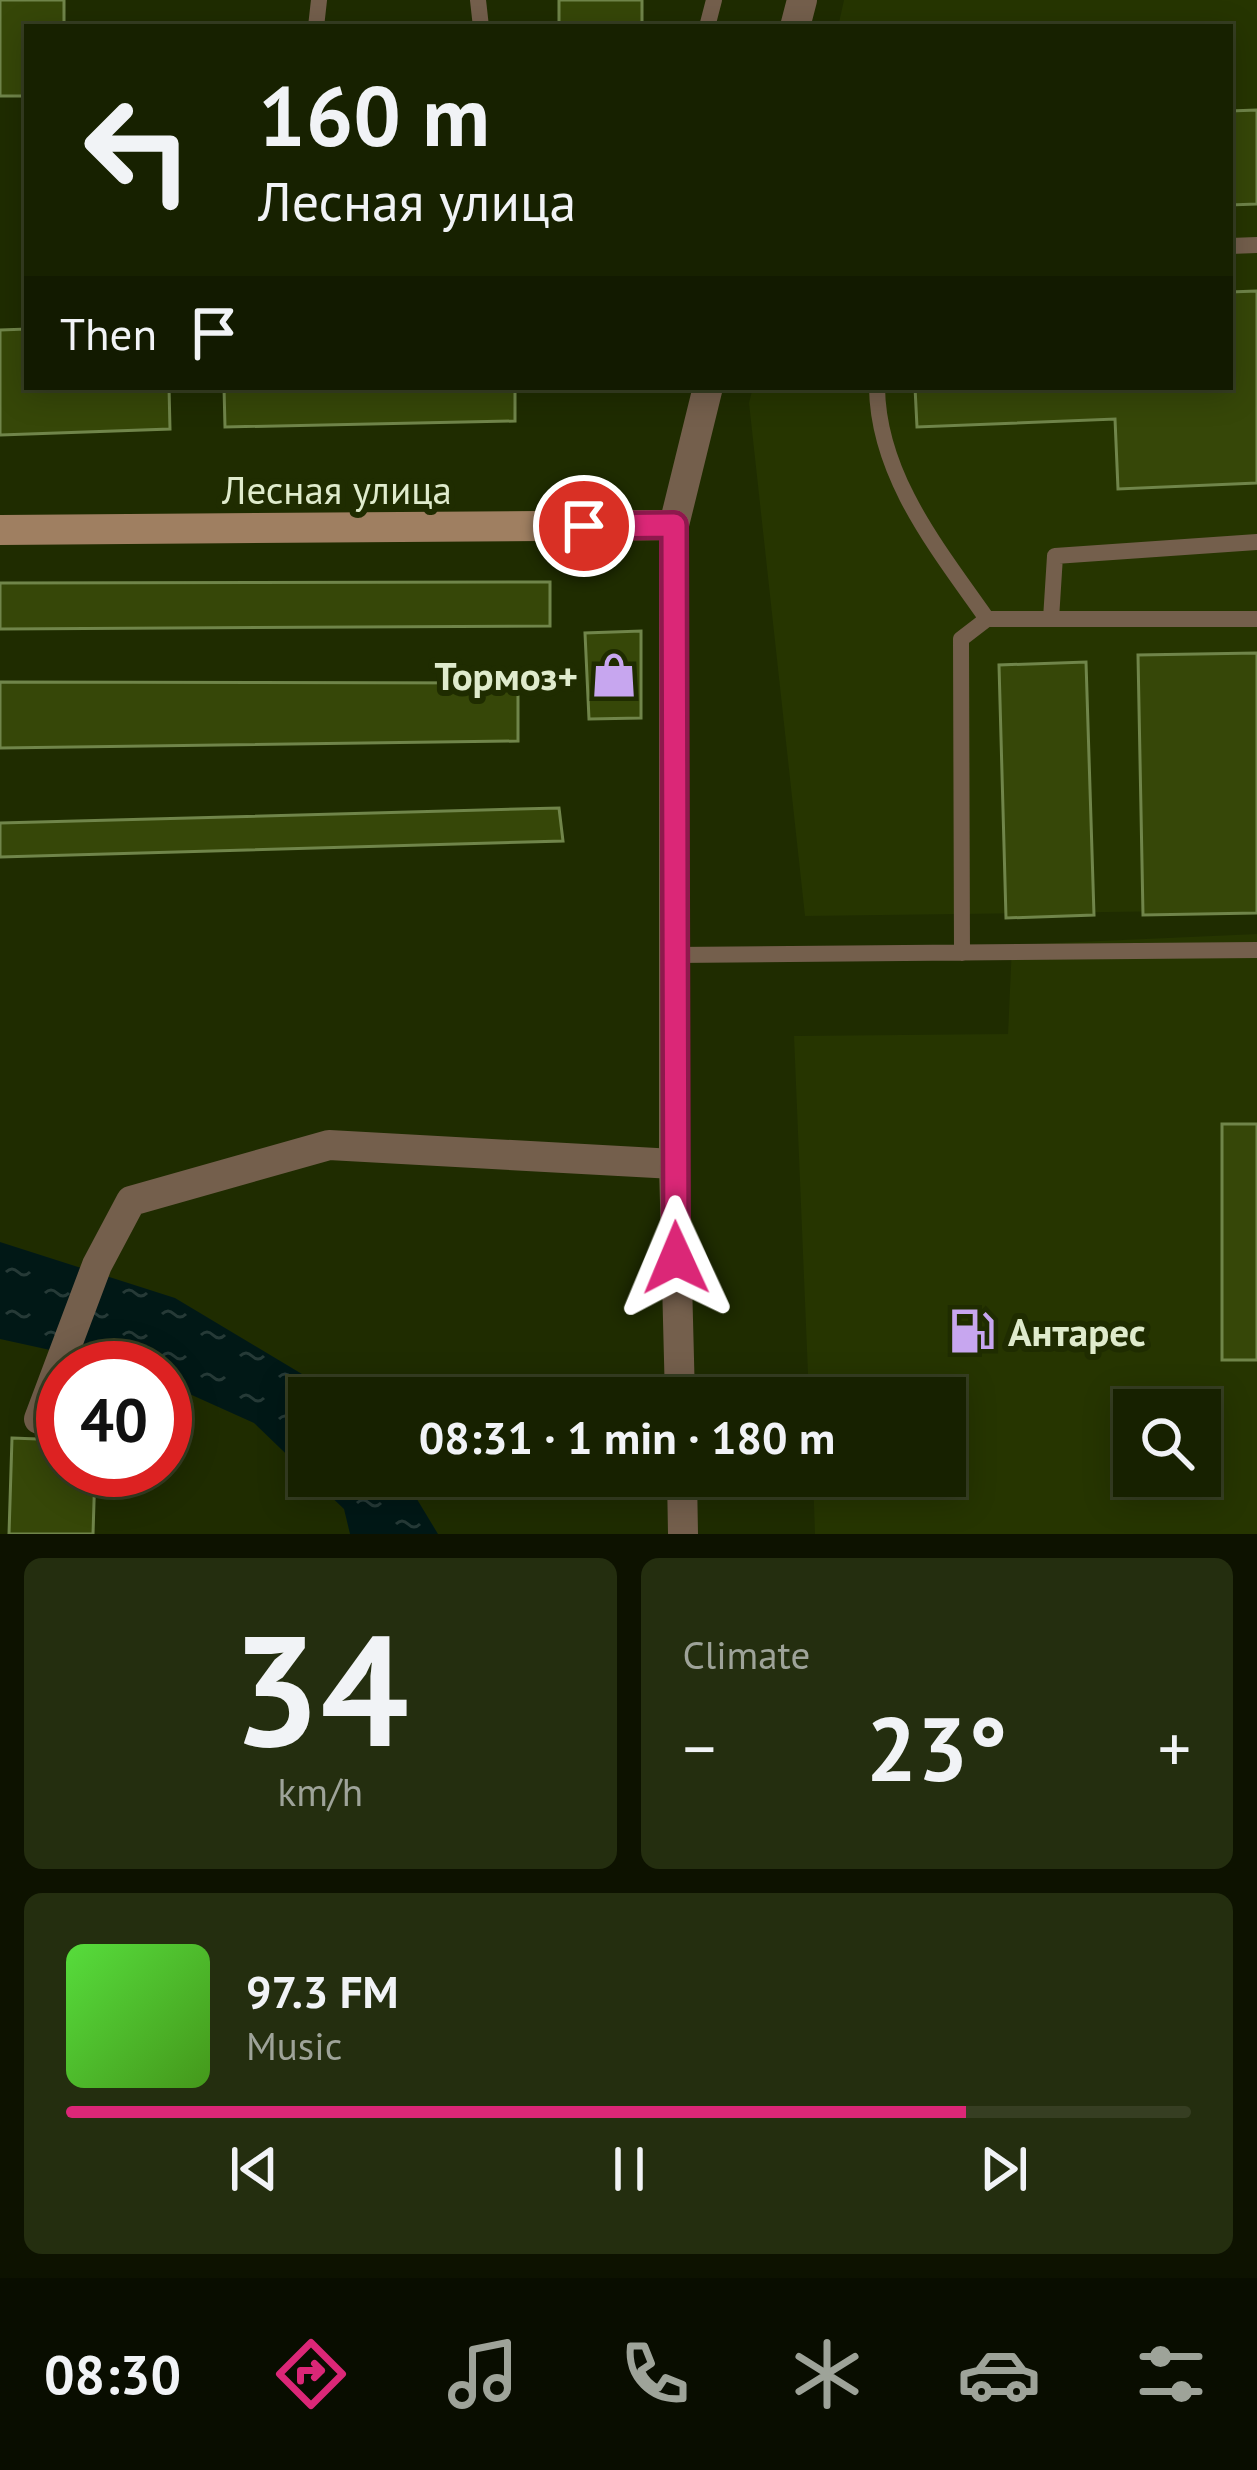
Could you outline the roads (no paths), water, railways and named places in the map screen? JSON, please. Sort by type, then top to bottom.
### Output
[{"type":"main road","name":"Лесная улица","points":[[0,530],[674,525]]},
{"type":"street","points":[[679,1377],[674,1164],[674,525],[707,390]]},
{"type":"street","points":[[68,1341],[97,1264],[131,1201],[328,1145],[674,1164]]},
{"type":"street","points":[[682,1497],[683,1534]]},
{"type":"lane","points":[[877,390],[878,427],[913,513],[987,620]]},
{"type":"lane","points":[[1051,619],[1055,556],[1257,542]]},
{"type":"lane","points":[[962,953],[961,639],[987,620],[1257,619]]},
{"type":"lane","points":[[674,956],[1257,950]]},
{"type":"water","points":[[0,1242],[175,1298],[307,1377],[288,1377],[288,1456],[254,1423],[192,1395],[192,1341],[36,1341],[36,1347],[0,1339]]},
{"type":"water","points":[[331,1497],[416,1497],[438,1534],[350,1534],[344,1509]]},
{"type":"place","name":"Тормоз+","points":[[614,675]]},
{"type":"place","name":"Антарес","points":[[972,1331]]}]
